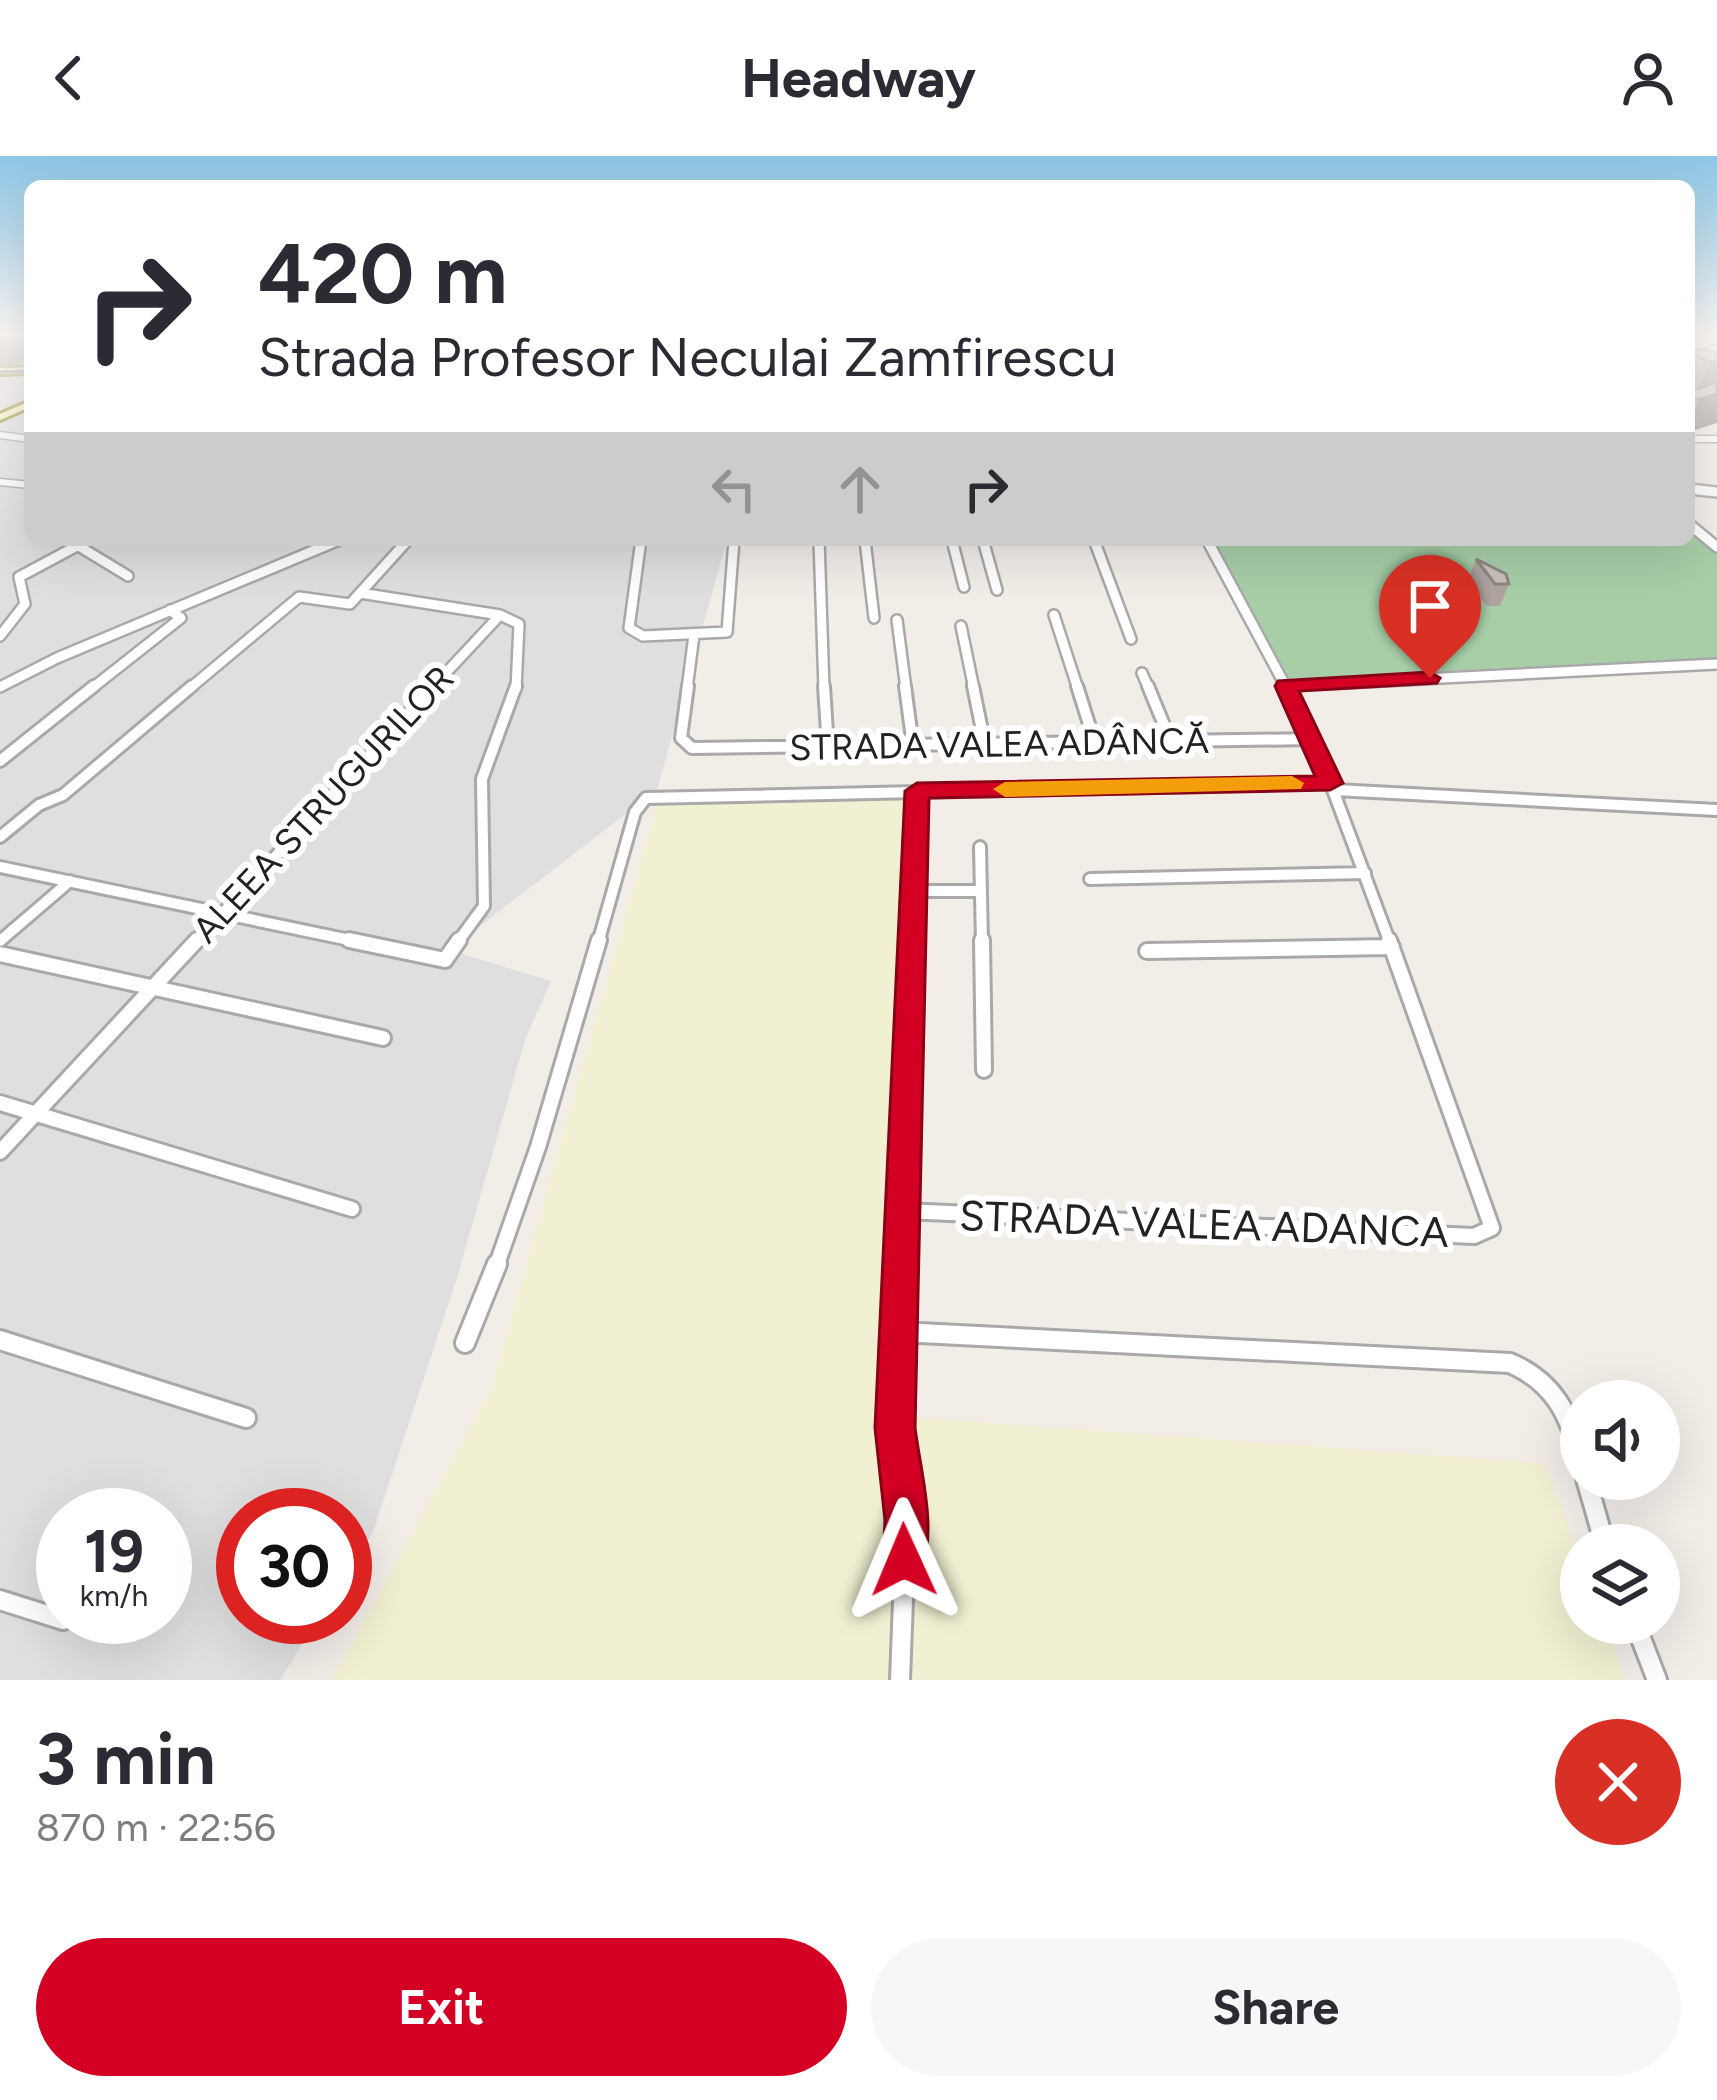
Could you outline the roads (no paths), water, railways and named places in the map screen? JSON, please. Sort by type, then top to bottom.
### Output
[{"type":"street","points":[[0,636],[26,604],[19,577],[75,546]]},
{"type":"street","points":[[79,546],[128,576]]},
{"type":"street","points":[[0,686],[325,546]]},
{"type":"street","points":[[355,599],[403,546]]},
{"type":"street","points":[[640,546],[630,632],[694,635],[727,632],[734,546]]},
{"type":"street","points":[[820,546],[828,748]]},
{"type":"street","points":[[866,546],[874,618]]},
{"type":"street","points":[[954,546],[964,587]]},
{"type":"street","points":[[985,546],[997,590]]},
{"type":"street","points":[[1096,546],[1131,639]]},
{"type":"street","name":"STRADA VALEA ADANCA","points":[[902,1211],[1488,1232],[1491,1216],[1314,740],[1210,546]]},
{"type":"street","name":"ALEEA STRUGURILOR","points":[[0,837],[34,810],[63,795],[299,597],[500,615]]},
{"type":"street","points":[[0,761],[182,619],[170,610]]},
{"type":"street","points":[[0,867],[445,960],[484,906],[488,890],[481,867],[482,778],[518,678],[519,624],[500,615]]},
{"type":"street","name":"ALEEA STRUGURILOR","points":[[0,1152],[500,615]]},
{"type":"street","points":[[1054,615],[1095,743]]},
{"type":"street","points":[[897,620],[913,746]]},
{"type":"street","points":[[961,626],[985,745]]},
{"type":"street","name":"STRADA VALEA ADÂNCĂ","points":[[694,635],[684,745],[828,748],[1314,740]]},
{"type":"street","points":[[1286,686],[1717,664]]},
{"type":"street","points":[[0,672],[15,678]]},
{"type":"street","points":[[1142,673],[1171,742]]},
{"type":"street","points":[[465,1343],[494,1276],[547,1116],[640,803],[653,796],[1333,787],[1444,798],[1717,810]]},
{"type":"street","points":[[900,1680],[906,1520],[895,1428],[917,791]]},
{"type":"street","points":[[980,847],[984,1070]]},
{"type":"street","points":[[1090,879],[1366,873]]},
{"type":"street","points":[[0,940],[70,881]]},
{"type":"street","points":[[913,891],[982,891]]},
{"type":"street","points":[[1147,951],[1392,947]]},
{"type":"street","points":[[0,954],[383,1038]]},
{"type":"street","points":[[0,1103],[352,1209]]},
{"type":"street","points":[[900,1331],[1510,1364],[1533,1373],[1560,1399]]},
{"type":"street","points":[[0,1340],[246,1418]]},
{"type":"street","points":[[0,1600],[36,1611]]},
{"type":"street","points":[[1643,1644],[1658,1680]]}]
